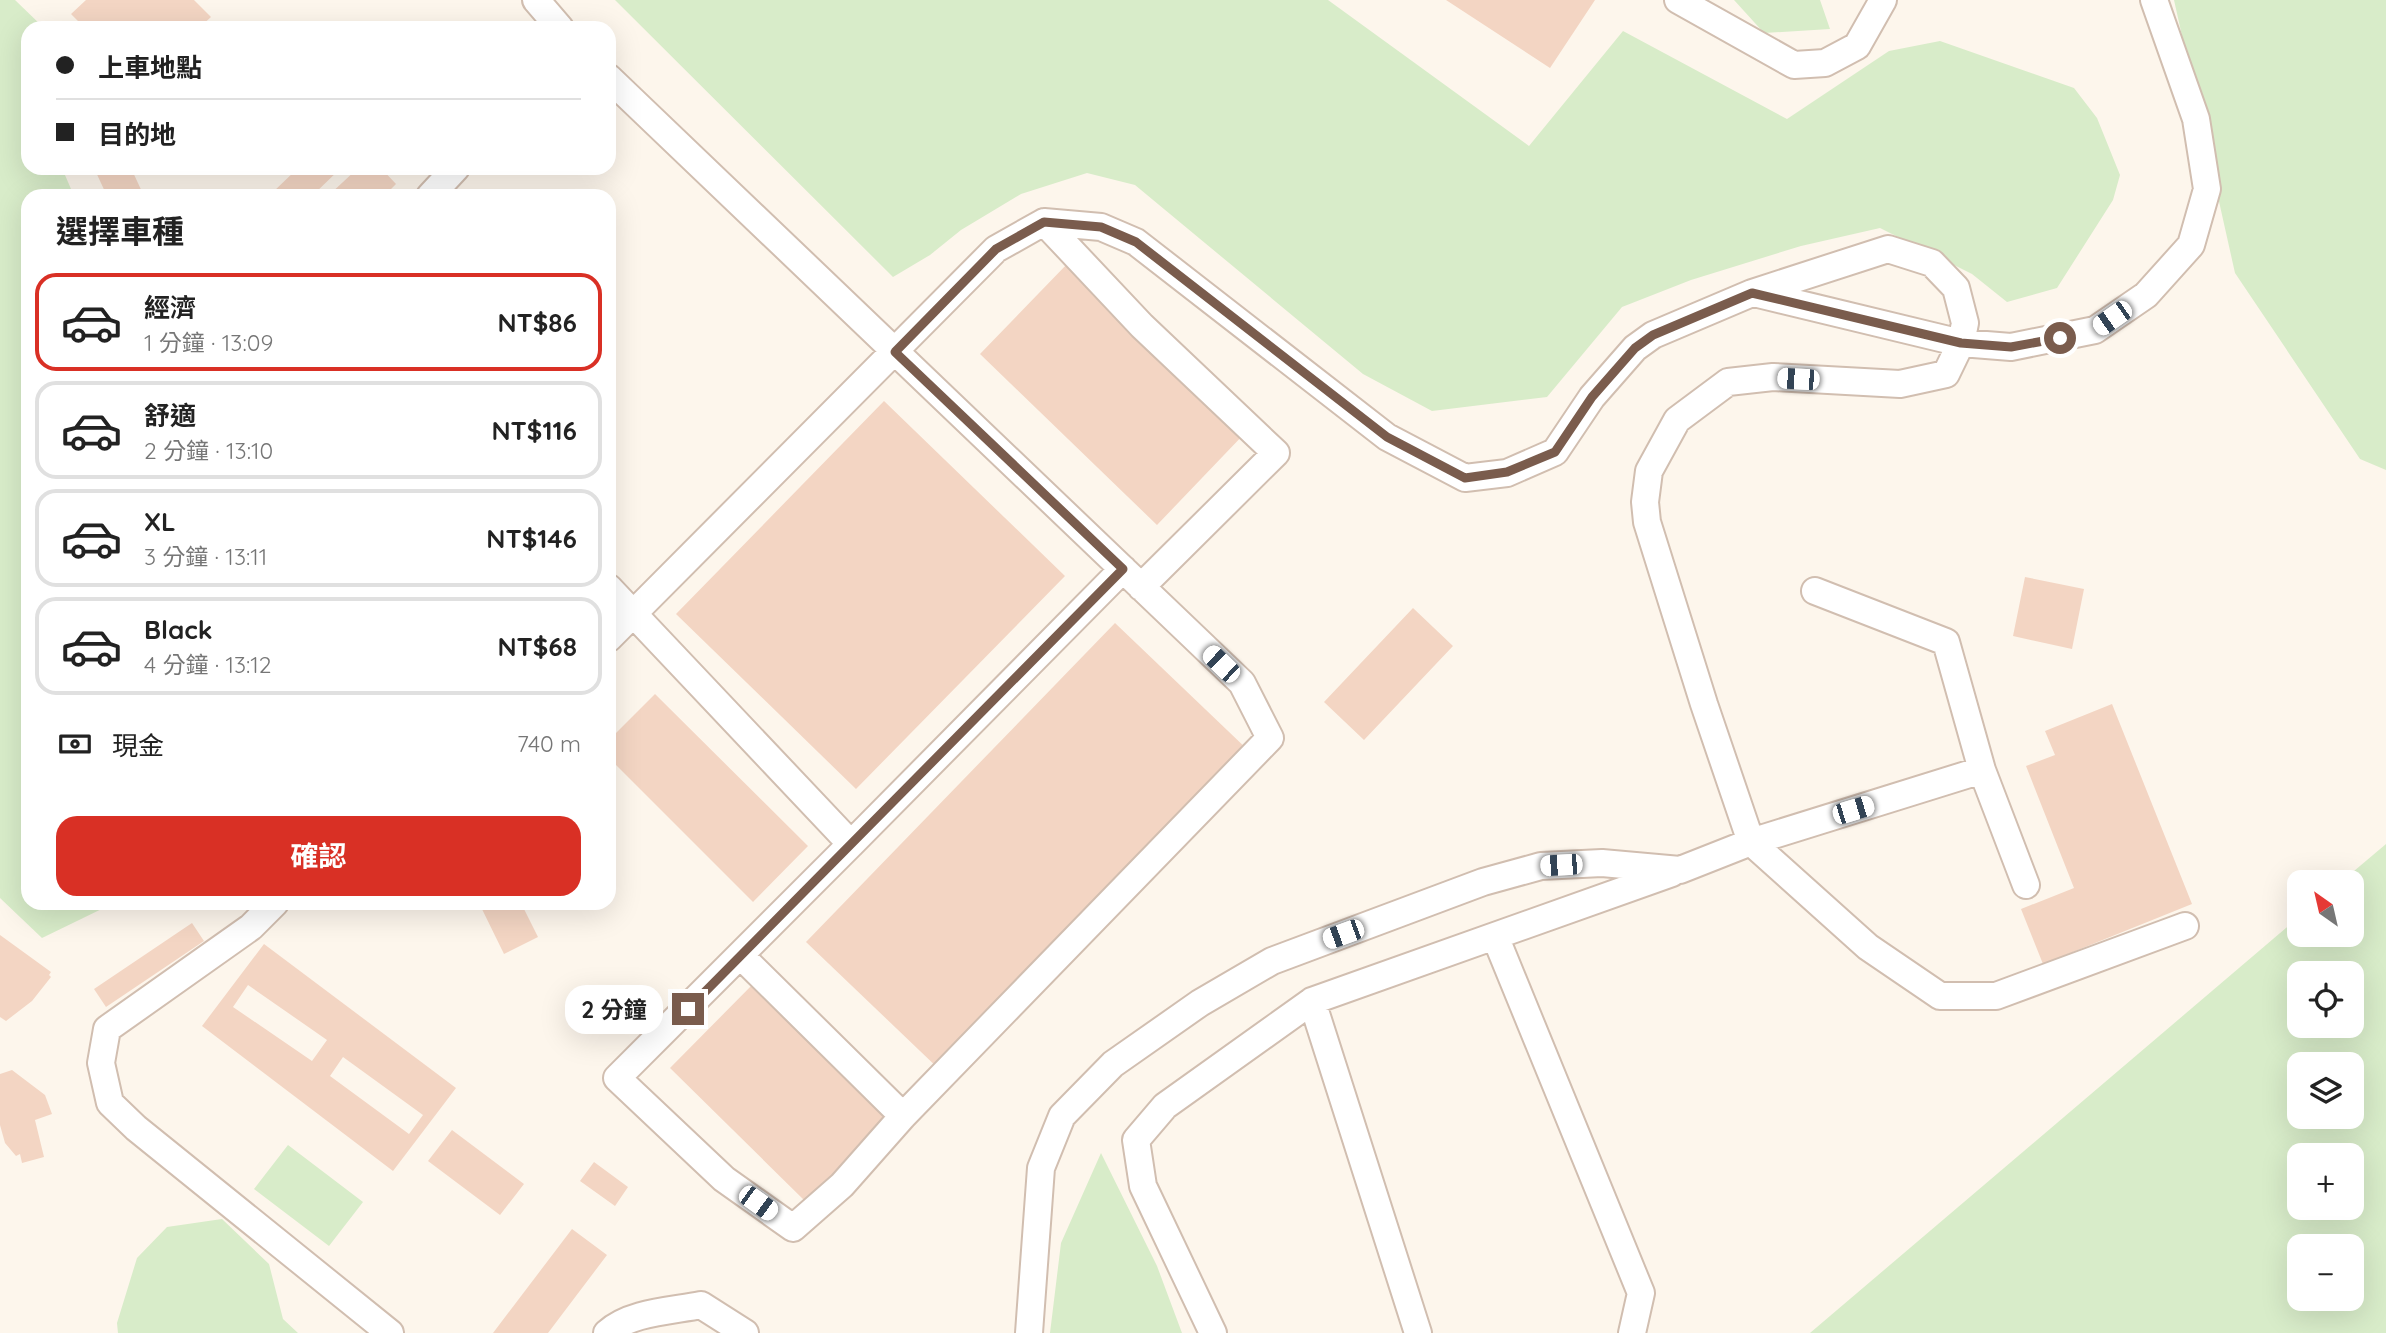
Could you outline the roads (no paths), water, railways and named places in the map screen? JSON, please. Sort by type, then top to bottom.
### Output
[{"type":"lane","points":[[536,0],[554,21]]},
{"type":"lane","points":[[1678,0],[1794,65],[1825,63],[1857,46],[1883,0]]},
{"type":"lane","points":[[1752,293],[1961,343],[2011,347],[2095,330],[2146,295],[2191,245],[2207,190],[2196,119],[2154,0]]},
{"type":"lane","points":[[616,85],[1132,578],[1241,683],[1270,738],[903,1116],[842,1185],[793,1228],[724,1179],[617,1078],[851,844],[1132,578],[1276,453],[1142,326],[1044,222]]},
{"type":"lane","points":[[436,189],[450,175]]},
{"type":"lane","points":[[616,631],[996,249],[1044,222],[1101,227],[1136,242],[1387,437],[1465,478],[1507,472],[1555,452],[1592,397],[1635,348],[1653,335],[1752,293],[1888,249],[1932,263],[1956,288],[1965,323],[1961,343],[1946,374],[1900,384],[1773,377],[1728,382],[1677,421],[1649,471],[1645,502],[1647,522],[1751,842],[1868,947],[1940,996],[1996,996],[2185,926]]},
{"type":"lane","points":[[1815,591],[1946,642],[1982,770],[2026,885]]},
{"type":"lane","points":[[616,595],[851,844]]},
{"type":"lane","points":[[1213,1333],[1143,1186],[1136,1140],[1165,1106],[1312,1001],[1680,870],[1751,842],[1982,770]]},
{"type":"lane","points":[[1029,1333],[1041,1168],[1062,1116],[1113,1064],[1200,1003],[1272,961],[1483,881],[1541,866],[1602,863],[1680,870]]},
{"type":"lane","points":[[268,910],[251,927],[107,1029],[101,1063],[110,1103],[136,1128],[390,1333]]},
{"type":"lane","points":[[1495,936],[1641,1293],[1632,1333]]},
{"type":"lane","points":[[741,956],[903,1116]]},
{"type":"lane","points":[[1312,1001],[1418,1333]]},
{"type":"lane","points":[[607,1333],[614,1326],[643,1316],[701,1305],[745,1333]]}]
